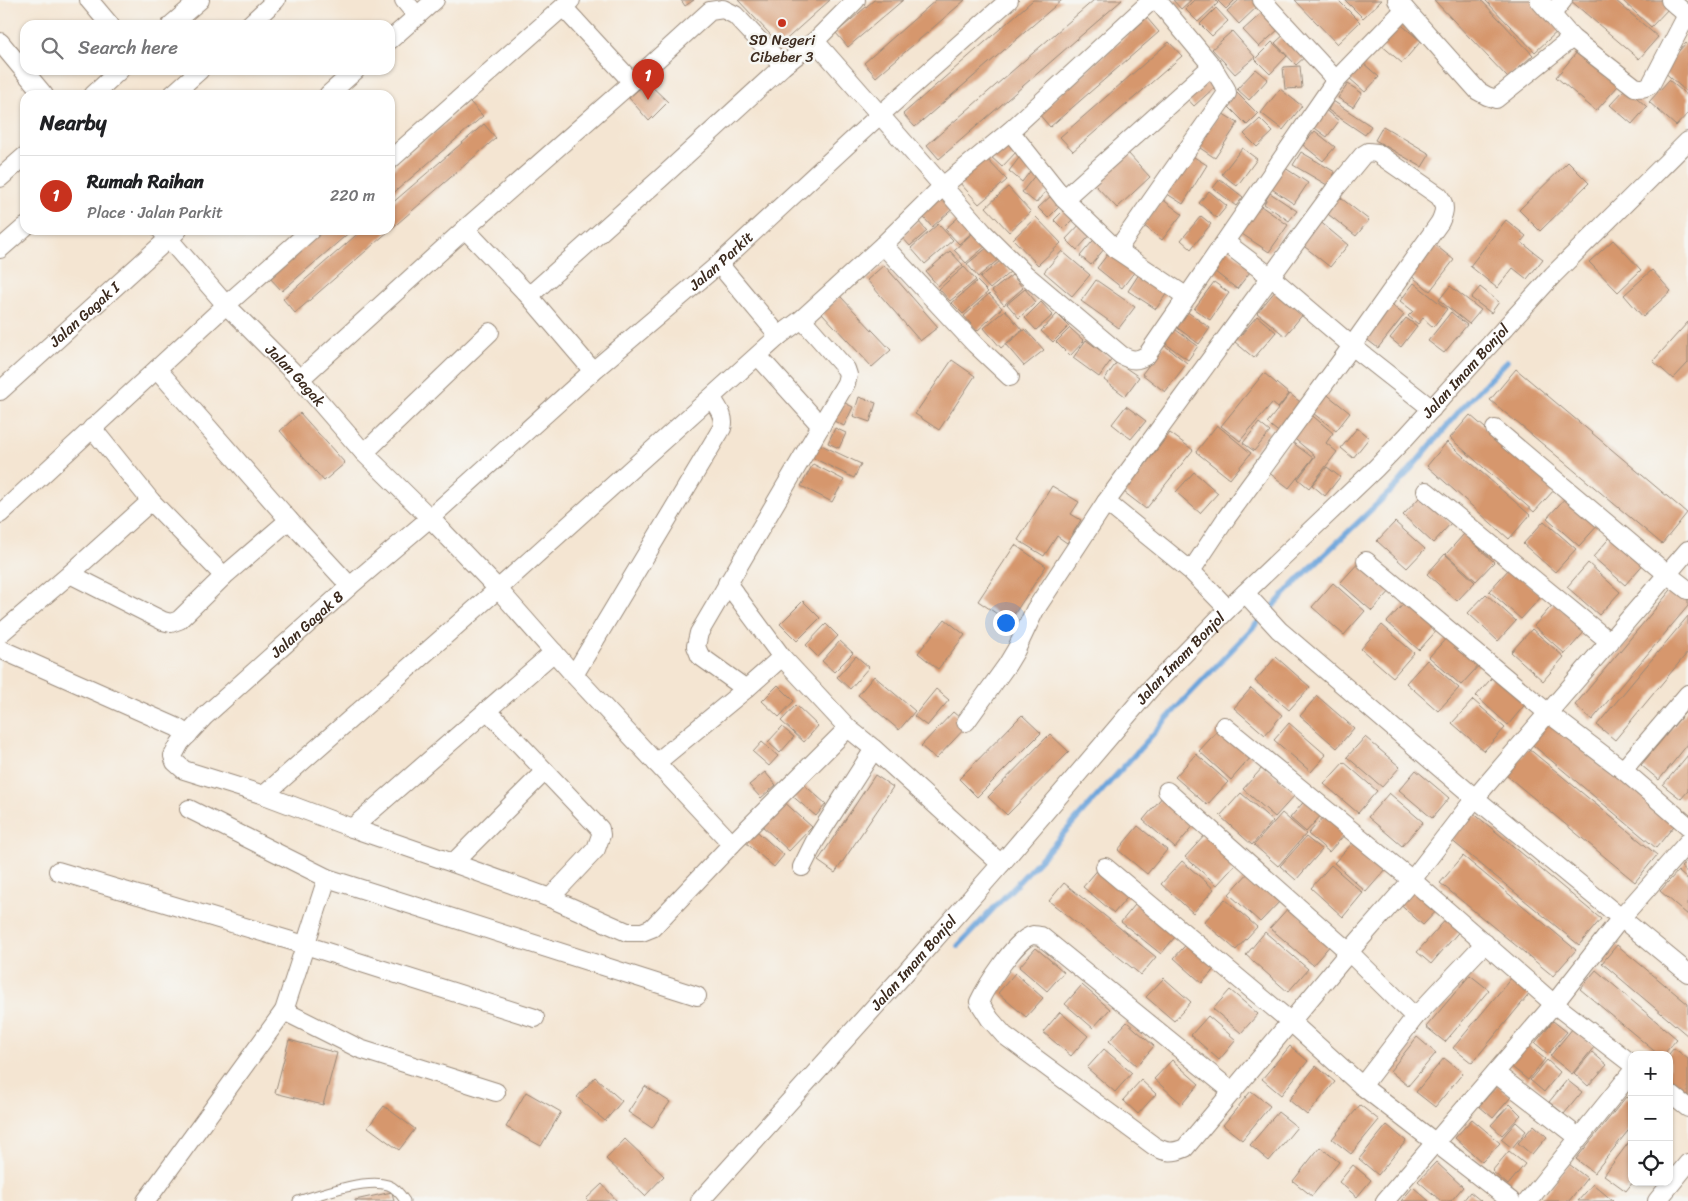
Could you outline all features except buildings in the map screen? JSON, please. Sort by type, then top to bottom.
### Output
[{"type":"street","points":[[89,0],[106,20]]},
{"type":"street","points":[[177,20],[200,0]]},
{"type":"street","points":[[254,20],[276,0]]},
{"type":"street","points":[[404,0],[417,16]]},
{"type":"street","points":[[395,36],[435,0]]},
{"type":"street","points":[[529,296],[783,66],[816,41],[856,0]]},
{"type":"street","name":"Jalan Parkit","points":[[430,518],[593,371],[719,264],[1008,0]]},
{"type":"street","points":[[848,728],[732,844],[652,928],[642,932],[626,932],[550,898],[264,795],[498,589],[779,336],[802,319],[943,186],[1010,131],[1152,0]]},
{"type":"street","points":[[1117,250],[1226,93],[1226,89],[1212,66],[1157,0]]},
{"type":"street","points":[[1262,0],[1336,80]]},
{"type":"street","points":[[1539,0],[1572,38],[1635,87],[1644,88],[1650,84],[1688,14],[1670,0]]},
{"type":"street","points":[[1552,14],[1563,0]]},
{"type":"street","points":[[395,156],[567,4],[632,82]]},
{"type":"street","points":[[816,41],[984,232],[1026,275],[1122,355],[1129,360],[1136,361],[1147,355],[1336,80],[1401,5],[1478,91],[1496,99],[1572,38]]},
{"type":"street","points":[[300,379],[465,229],[710,12],[723,8],[735,15],[783,66]]},
{"type":"street","points":[[0,42],[20,66]]},
{"type":"street","points":[[1064,199],[1212,66]]},
{"type":"street","points":[[27,75],[40,90]]},
{"type":"street","points":[[98,90],[115,75]]},
{"type":"street","points":[[178,90],[194,75]]},
{"type":"street","points":[[334,90],[350,75]]},
{"type":"street","points":[[1010,131],[1064,199],[1117,250],[1187,297]]},
{"type":"street","name":"Jalan Imam Bonjol","points":[[700,1201],[1001,864],[1151,688],[1228,609],[1375,469],[1553,275],[1688,142]]},
{"type":"street","points":[[966,722],[1007,665],[1035,610],[1106,502],[1335,189],[1363,155],[1368,152],[1377,153],[1439,196],[1445,204],[1440,222],[1191,571]]},
{"type":"street","points":[[0,177],[20,160]]},
{"type":"street","points":[[465,229],[529,296],[593,371]]},
{"type":"street","points":[[0,249],[20,231]]},
{"type":"street","name":"Jalan Gagak I","points":[[0,391],[167,235]]},
{"type":"street","name":"Jalan Gagak","points":[[171,235],[226,305],[300,379],[364,453],[498,589],[574,676],[732,844]]},
{"type":"street","points":[[0,514],[226,305],[305,235]]},
{"type":"street","points":[[1224,242],[1271,277],[1352,346],[1432,409]]},
{"type":"street","points":[[883,244],[975,344],[1010,377]]},
{"type":"street","points":[[719,264],[779,336]]},
{"type":"street","points":[[746,689],[700,656],[696,646],[699,634],[727,583],[846,383],[848,375],[846,369],[802,319]]},
{"type":"street","points":[[364,453],[490,332]]},
{"type":"street","points":[[758,356],[821,426]]},
{"type":"street","points":[[158,369],[289,520],[350,586]]},
{"type":"street","points":[[574,676],[722,428],[723,417],[712,398]]},
{"type":"street","points":[[92,428],[151,501],[224,576]]},
{"type":"street","points":[[1494,429],[1688,590]]},
{"type":"street","points":[[1426,491],[1610,642]]},
{"type":"street","points":[[0,634],[151,501]]},
{"type":"street","points":[[1106,502],[1191,571],[1228,609]]},
{"type":"street","name":"Jalan Gagak 8","points":[[264,795],[184,770],[179,767],[173,756],[180,743],[205,716],[350,586],[430,518]]},
{"type":"street","points":[[70,574],[172,623],[179,620],[224,576],[289,520]]},
{"type":"street","points":[[1233,1092],[1041,936],[1034,935],[1025,939],[1014,949],[985,988],[979,1002],[990,1019],[1004,1034],[1154,1146],[1163,1152],[1175,1152],[1185,1148],[1233,1092],[1349,952],[1412,880],[1474,798],[1688,550]]},
{"type":"street","points":[[1366,561],[1548,713],[1623,770],[1688,826]]},
{"type":"street","points":[[727,583],[782,657],[848,728],[874,749],[1001,864]]},
{"type":"street","points":[[1244,594],[1279,630],[1474,798],[1688,973]]},
{"type":"street","points":[[0,649],[176,727],[188,735]]},
{"type":"street","points":[[352,828],[554,652]]},
{"type":"street","points":[[656,763],[782,657]]},
{"type":"street","points":[[1623,770],[1688,694]]},
{"type":"street","points":[[487,710],[600,829],[601,835],[596,849],[550,898]]},
{"type":"street","points":[[1224,726],[1412,880],[1554,1004],[1628,1061]]},
{"type":"street","points":[[802,867],[815,840],[874,749]]},
{"type":"street","points":[[453,863],[545,771]]},
{"type":"street","points":[[1167,791],[1349,952],[1416,1017]]},
{"type":"street","points":[[189,809],[327,878],[697,996]]},
{"type":"street","points":[[1386,1201],[1554,1004],[1621,918],[1688,842]]},
{"type":"street","points":[[1104,867],[1291,1022],[1362,1086],[1511,1201]]},
{"type":"street","points":[[58,871],[305,945],[535,1018]]},
{"type":"street","points":[[146,1201],[284,1011],[327,878]]},
{"type":"street","points":[[1362,1086],[1416,1017],[1485,943]]},
{"type":"street","points":[[284,1011],[360,1049],[496,1092]]},
{"type":"street","points":[[1495,1073],[1578,1137]]},
{"type":"street","points":[[1528,1201],[1628,1077]]},
{"type":"street","points":[[1672,1096],[1688,1108]]},
{"type":"street","points":[[1657,1201],[1688,1164]]},
{"type":"lane","points":[[298,1201],[336,1189],[369,1184],[389,1185],[405,1201]]},
{"type":"waterway","points":[[958,946],[1045,854],[1183,701],[1300,578],[1398,484],[1460,410],[1507,361]]},
{"type":"place","name":"SD Negeri Cibeber 3","points":[[782,23]]},
{"type":"place","name":"Rumah Raihan","points":[[648,100]]}]
